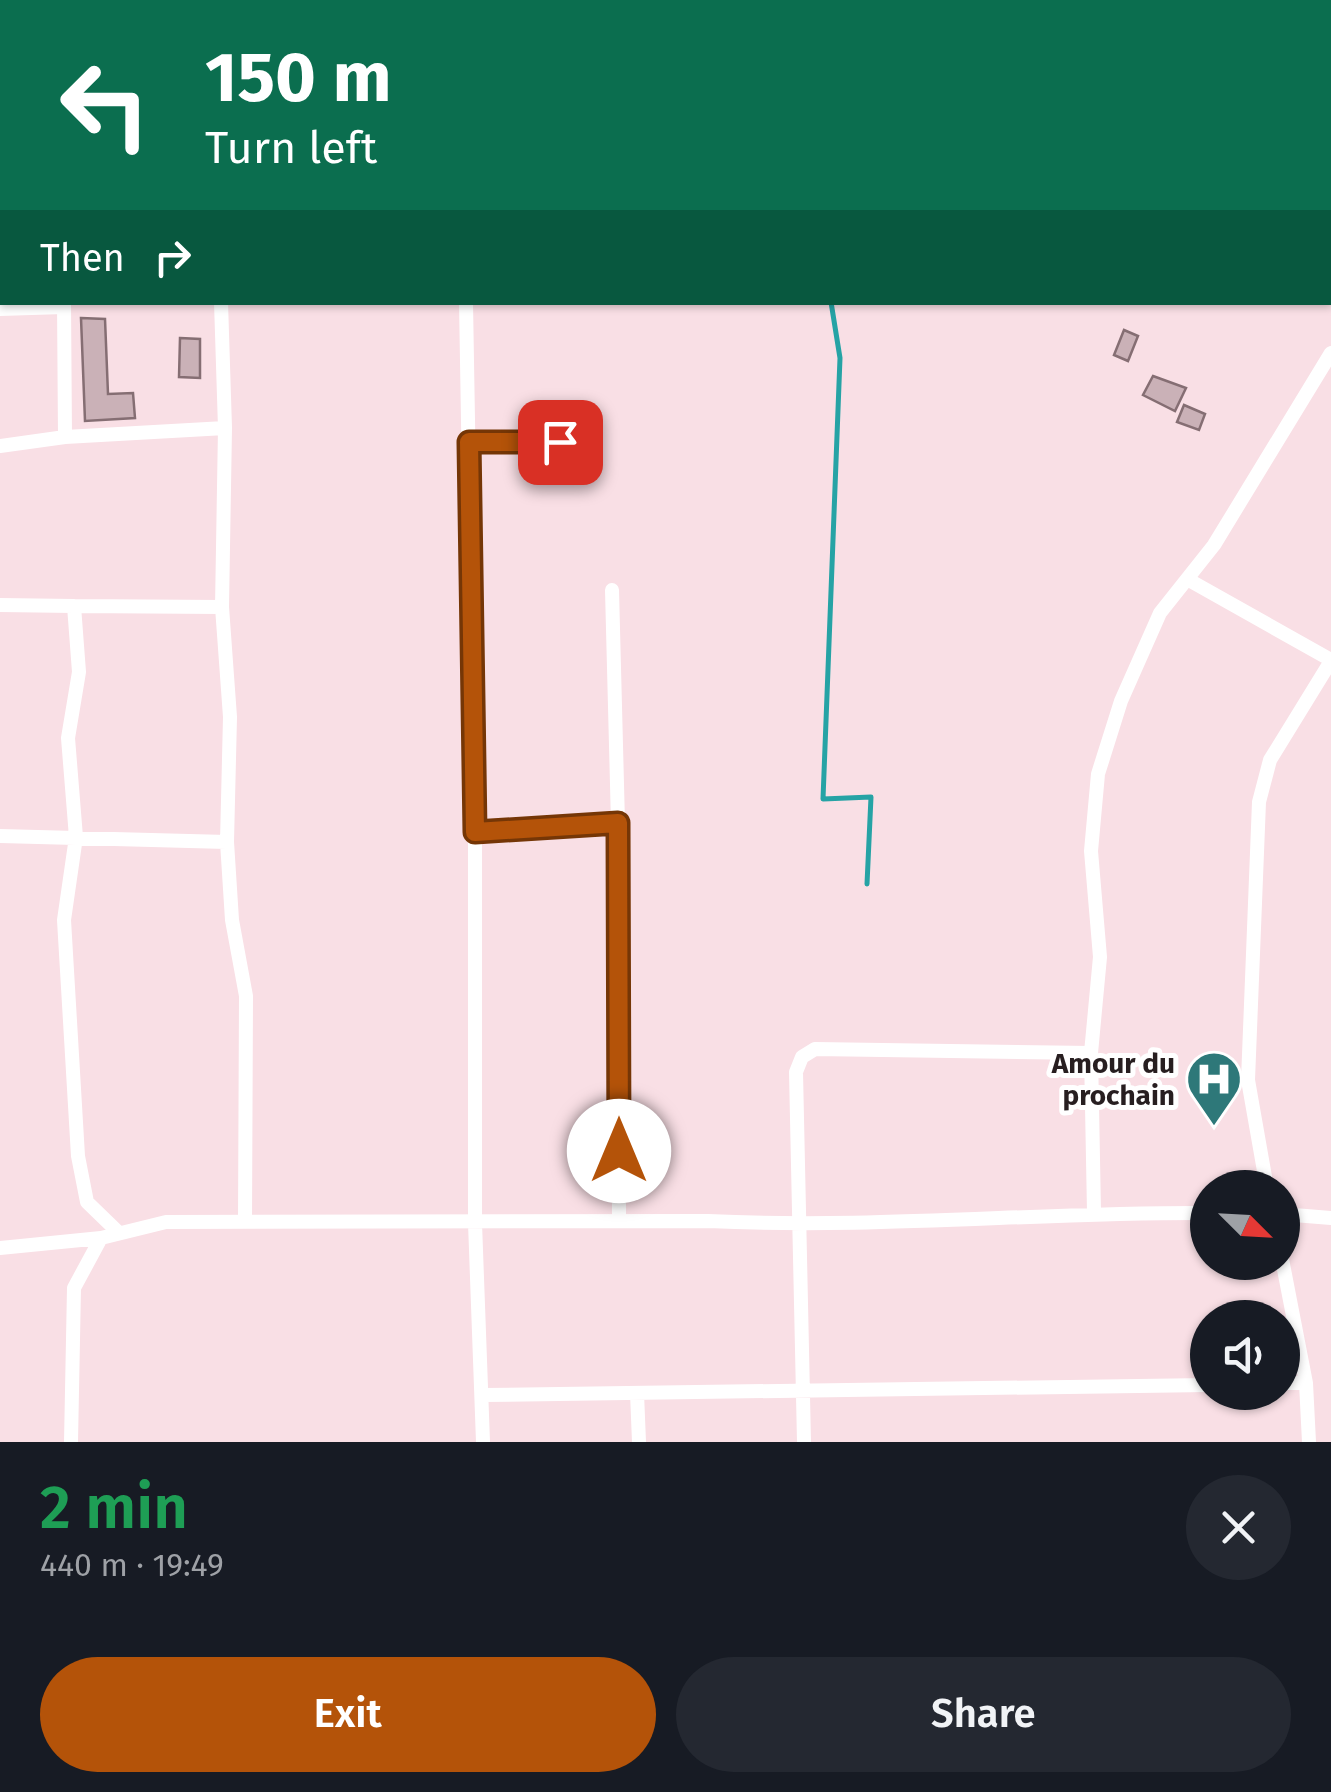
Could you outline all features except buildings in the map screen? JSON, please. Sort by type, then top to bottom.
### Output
[{"type":"street","points":[[931,0],[1001,0]]},
{"type":"street","points":[[1127,0],[1226,0]]},
{"type":"street","points":[[0,310],[64,305],[65,438]]},
{"type":"street","points":[[220,305],[225,428],[222,606],[230,717],[227,842],[232,920],[246,996],[245,1222]]},
{"type":"street","points":[[466,305],[475,832],[475,1223],[483,1442]]},
{"type":"street","points":[[1094,1212],[1091,1053],[1099,998],[1090,852],[1098,774],[1120,700],[1160,613],[1214,545],[1331,353]]},
{"type":"street","points":[[0,446],[225,428]]},
{"type":"street","points":[[469,442],[590,442]]},
{"type":"street","points":[[1187,579],[1331,660],[1270,760],[1259,802],[1248,1080],[1264,1170]]},
{"type":"street","points":[[612,590],[618,823],[619,1221]]},
{"type":"street","points":[[0,604],[222,606]]},
{"type":"street","points":[[74,606],[79,672],[68,738],[76,837],[64,920],[78,1156],[87,1202],[118,1233]]},
{"type":"street","points":[[475,832],[618,823]]},
{"type":"street","points":[[0,836],[227,842]]},
{"type":"street","points":[[804,1442],[796,1072],[808,1052],[1091,1053]]},
{"type":"street","points":[[0,1248],[102,1238],[166,1222],[619,1221],[797,1225],[1094,1212],[1190,1213]]},
{"type":"street","points":[[1300,1215],[1331,1218]]},
{"type":"street","points":[[71,1442],[74,1288],[102,1238]]},
{"type":"street","points":[[1286,1280],[1306,1383],[1309,1442]]},
{"type":"street","points":[[1300,1383],[1306,1383]]},
{"type":"street","points":[[483,1396],[1190,1385]]},
{"type":"street","points":[[637,1394],[638,1442]]},
{"type":"waterway","points":[[831,305],[840,358],[823,799],[871,797],[867,884]]},
{"type":"place","name":"Amour du prochain","points":[[1214,1128]]},
{"type":"route","points":[[560,442],[469,442],[475,832],[618,823],[619,1151]]}]
